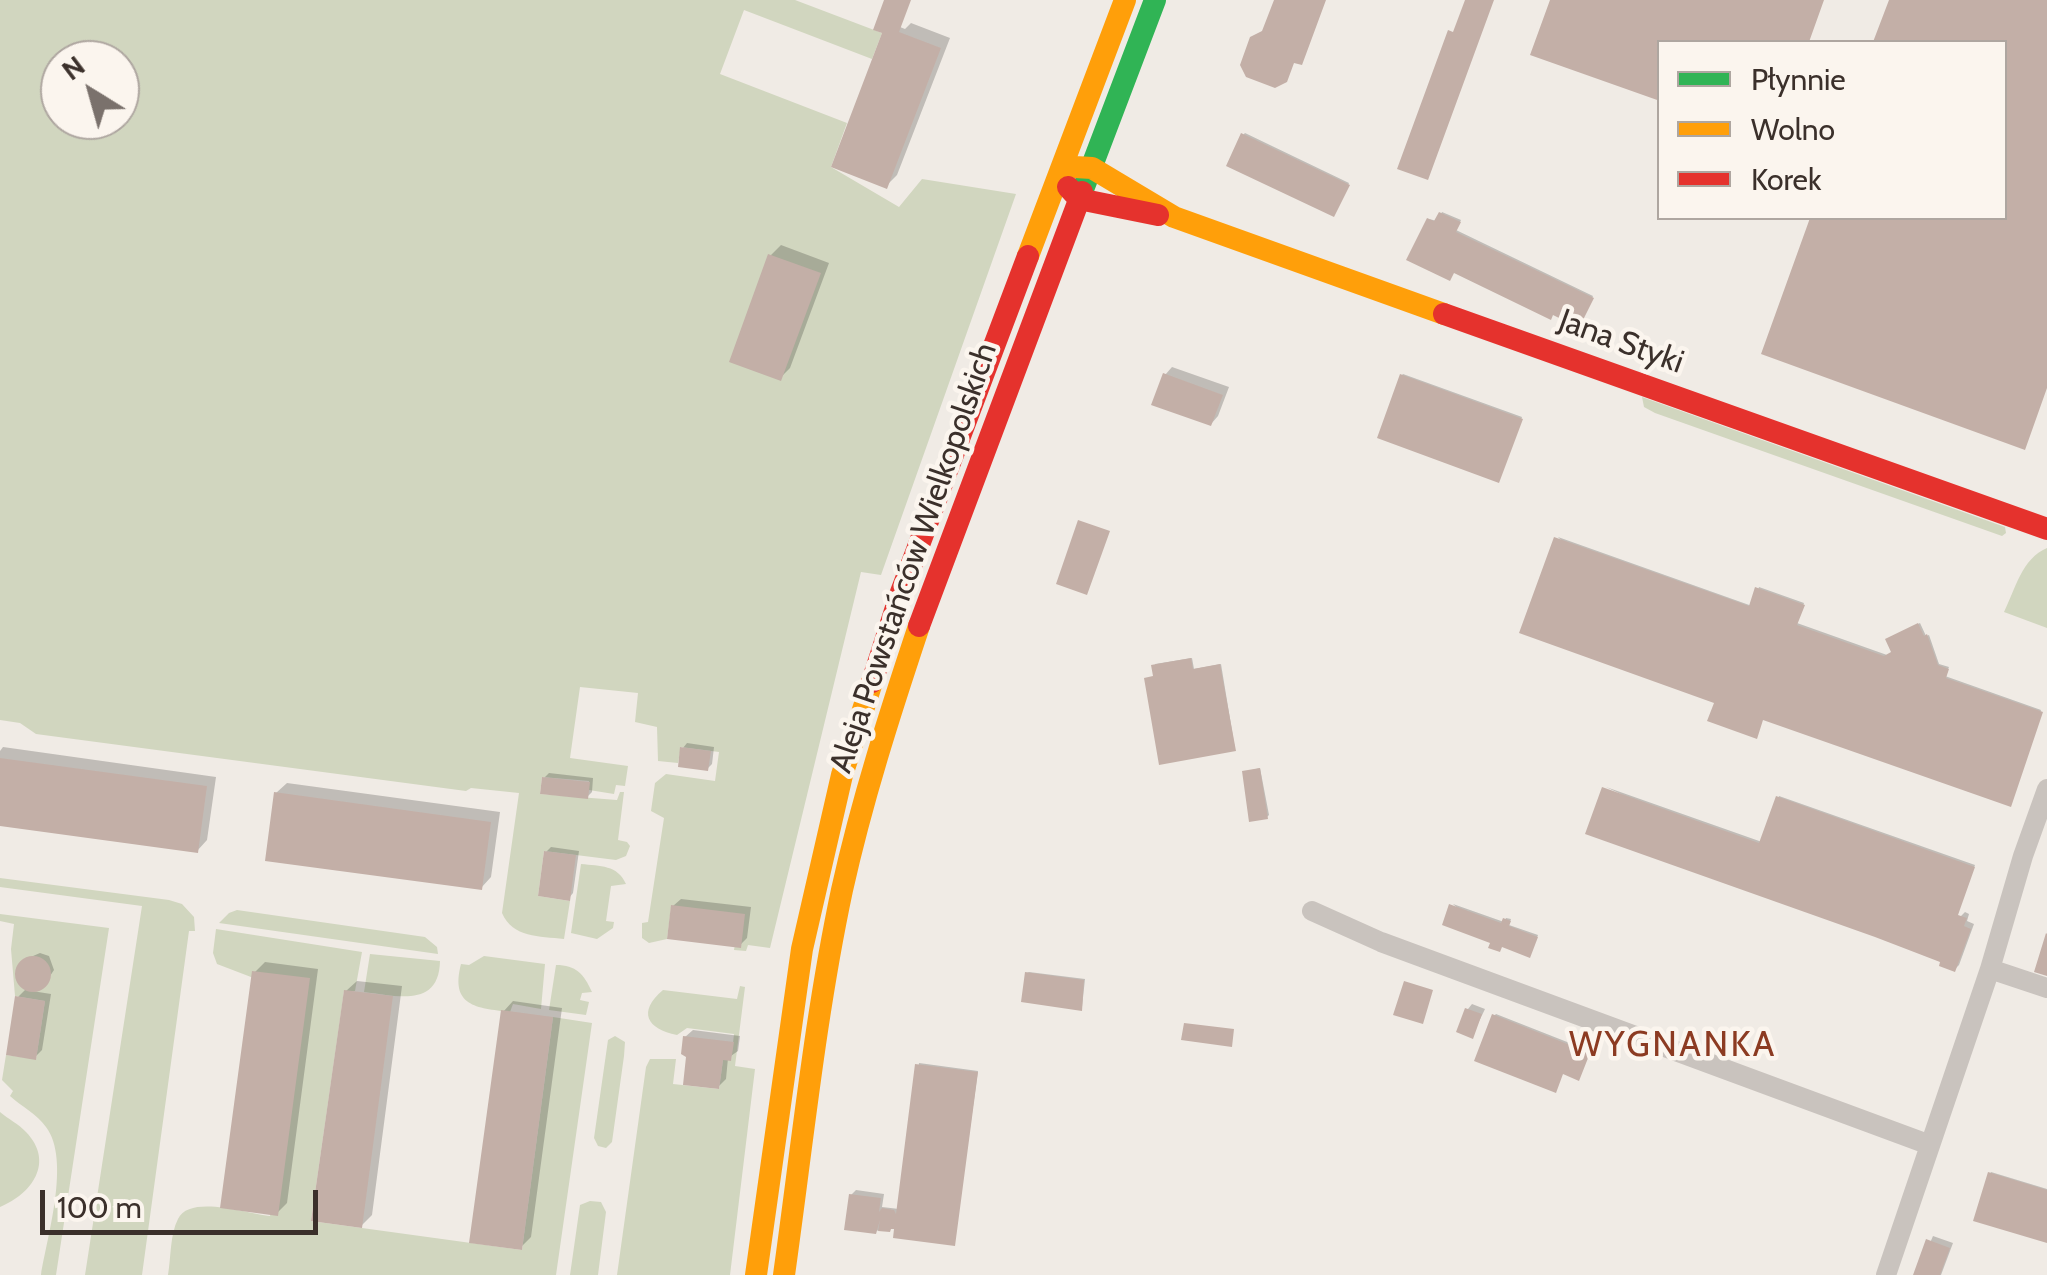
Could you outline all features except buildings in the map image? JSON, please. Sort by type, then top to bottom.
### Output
[{"type":"main road","name":"Aleja Powstańców Wielkopolskich","points":[[756,1275],[802,949],[842,774],[900,596],[1125,0]]},
{"type":"main road","name":"Aleja Powstańców Wielkopolskich","points":[[784,1275],[824,984],[870,775],[922,614],[1155,0]]},
{"type":"main road","points":[[1080,199],[1060,173],[1078,166],[1092,168]]},
{"type":"main road","name":"Jana Styki","points":[[1092,168],[1174,217]]},
{"type":"main road","name":"Jana Styki","points":[[1080,199],[1174,217],[2047,529]]},
{"type":"street","points":[[1886,1275],[2047,789]]},
{"type":"street","points":[[1312,912],[1381,942],[1930,1145]]},
{"type":"street","points":[[1990,969],[2047,988]]},
{"type":"green space","points":[[0,0],[795,0],[882,33],[872,59],[744,10],[720,74],[847,123],[831,167],[899,207],[922,179],[1016,194],[881,575],[861,572],[770,948],[748,945],[746,951],[734,950],[739,918],[671,908],[667,939],[649,943],[642,938],[642,923],[648,922],[664,818],[651,811],[655,783],[666,774],[715,781],[719,752],[681,747],[678,763],[658,761],[657,727],[635,722],[638,693],[580,687],[570,758],[628,766],[625,786],[616,785],[614,794],[589,790],[589,781],[542,777],[540,794],[617,800],[620,792],[624,792],[618,840],[630,846],[626,856],[616,860],[544,851],[538,896],[570,901],[564,939],[520,931],[502,913],[519,793],[471,788],[466,791],[36,734],[20,723],[0,720]]},
{"type":"green space","points":[[1642,397],[2005,527],[2006,533],[2002,536],[1655,413],[1644,407]]},
{"type":"green space","points":[[2047,548],[2047,628],[2004,612],[2025,567]]},
{"type":"green space","points":[[581,864],[613,870],[626,884],[611,886],[606,921],[614,922],[613,928],[597,939],[571,933]]},
{"type":"green space","points":[[0,878],[169,900],[182,904],[194,917],[195,931],[189,931],[142,1275],[85,1275],[142,906],[0,887]]},
{"type":"green space","points":[[237,910],[425,937],[437,947],[438,954],[219,923]]},
{"type":"green space","points":[[0,914],[109,928],[56,1275],[41,1275],[57,1178],[53,1141],[43,1123],[10,1096],[13,1091],[2,1080],[6,1055],[36,1059],[45,1001],[15,996],[11,949],[14,924],[0,921]]},
{"type":"green space","points":[[216,929],[362,952],[355,991],[344,991],[311,1221],[522,1250],[553,1017],[592,1023],[556,1275],[168,1275],[173,1232],[184,1212],[207,1207],[270,1216],[305,984],[251,977],[217,964],[213,953]]},
{"type":"green space","points":[[370,954],[440,961],[438,976],[424,993],[414,996],[364,992]]},
{"type":"green space","points":[[484,956],[545,964],[541,1009],[513,1004],[510,1012],[486,1009],[463,997],[459,989],[461,964],[469,965]]},
{"type":"green space","points":[[556,965],[574,969],[586,980],[592,992],[582,993],[580,1000],[589,1002],[586,1015],[549,1010]]},
{"type":"green space","points":[[740,986],[745,987],[735,1066],[755,1069],[730,1275],[617,1275],[650,1059],[676,1059],[673,1084],[719,1089],[723,1060],[731,1060],[734,1034],[687,1028],[677,1035],[667,1032],[649,1019],[650,1005],[663,990],[737,999]]},
{"type":"green space","points":[[615,1036],[625,1042],[624,1056],[612,1142],[606,1148],[598,1146],[594,1138],[608,1040]]},
{"type":"green space","points":[[0,1112],[35,1143],[39,1165],[22,1194],[0,1207]]},
{"type":"green space","points":[[601,1202],[606,1212],[598,1275],[570,1275],[580,1205]]},
{"type":"traffic: fast","points":[[1082,192],[1155,0]]},
{"type":"traffic: slow","points":[[1028,256],[1125,0]]},
{"type":"traffic: slow","points":[[1075,167],[1092,168],[1174,217],[1444,314]]},
{"type":"traffic: slow","points":[[784,1275],[832,938],[858,823],[919,626]]},
{"type":"traffic: slow","points":[[756,1275],[802,949],[842,775],[872,682]]},
{"type":"traffic: jam","points":[[1068,187],[1079,199],[1158,215]]},
{"type":"traffic: jam","points":[[919,626],[1082,192]]},
{"type":"traffic: jam","points":[[872,682],[900,595],[1028,256]]},
{"type":"traffic: jam","points":[[1444,314],[2047,529]]},
{"type":"district","name":"WYGNANKA","points":[[1673,1046]]}]
